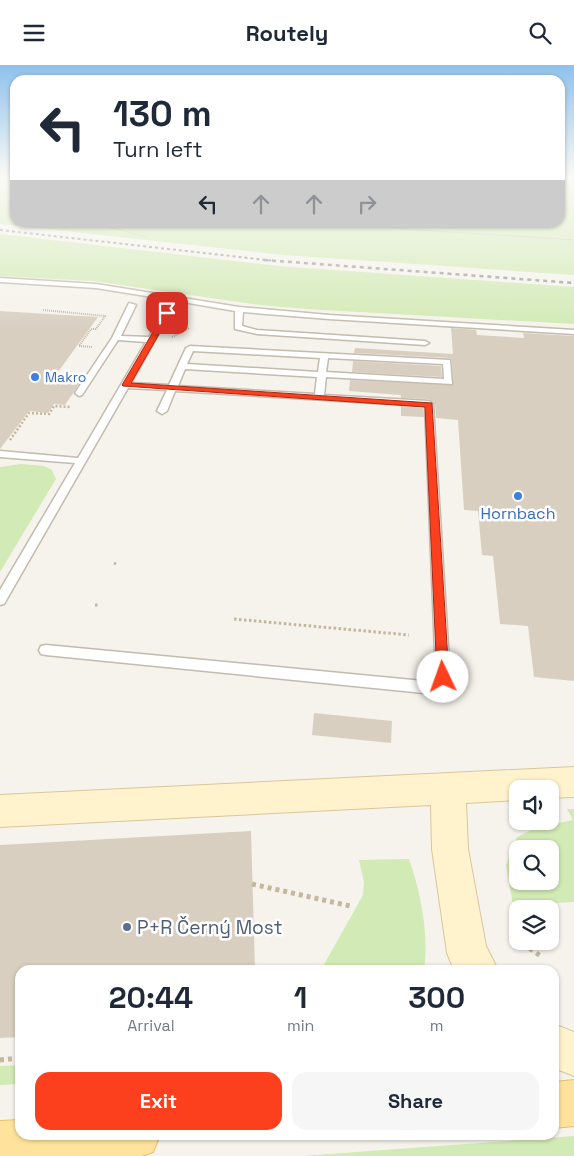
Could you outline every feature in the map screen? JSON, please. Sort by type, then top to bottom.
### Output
[{"type":"main road","points":[[559,1104],[574,1103]]},
{"type":"main road","points":[[0,1145],[54,1140]]},
{"type":"street","points":[[0,811],[574,782]]},
{"type":"street","points":[[448,788],[450,849],[467,964]]},
{"type":"street","points":[[559,1047],[574,1054]]},
{"type":"lane","points":[[0,280],[96,286],[239,309],[329,317],[574,332]]},
{"type":"lane","points":[[0,601],[175,299]]},
{"type":"lane","points":[[79,393],[116,338],[132,305]]},
{"type":"lane","points":[[239,309],[238,327],[257,332],[424,343]]},
{"type":"lane","points":[[327,337],[329,317]]},
{"type":"lane","points":[[116,338],[152,340]]},
{"type":"lane","points":[[162,411],[174,388],[190,348],[446,362],[449,382],[183,366]]},
{"type":"lane","points":[[319,397],[324,355]]},
{"type":"lane","points":[[46,650],[443,683],[429,404],[126,385]]},
{"type":"lane","points":[[0,453],[82,461]]},
{"type":"path","points":[[117,229],[146,237]]},
{"type":"path","points":[[404,229],[574,240]]},
{"type":"path","points":[[43,310],[105,316],[96,329],[91,329],[79,346],[93,347]]},
{"type":"path","points":[[6,445],[29,413],[49,414],[54,406],[72,407]]},
{"type":"path","points":[[234,619],[409,635]]},
{"type":"path","points":[[252,884],[350,906]]},
{"type":"path","points":[[532,950],[542,957]]},
{"type":"path","points":[[0,1060],[15,1058]]},
{"type":"green space","points":[[45,229],[574,229],[574,275],[284,255]]},
{"type":"green space","points":[[0,234],[278,266],[574,287],[574,324],[306,309],[260,305],[93,281],[0,276]]},
{"type":"green space","points":[[21,464],[44,466],[52,470],[56,479],[0,572],[0,467]]},
{"type":"green space","points":[[567,809],[574,809],[574,902],[559,903],[559,900],[512,900],[510,890],[559,890],[559,840],[516,840],[517,837],[531,830],[559,830],[559,823],[573,820]]},
{"type":"green space","points":[[509,857],[509,882],[506,865]]},
{"type":"green space","points":[[409,859],[423,914],[425,928],[424,965],[324,965],[363,895],[364,882],[359,860]]},
{"type":"green space","points":[[15,1065],[15,1084],[0,1085],[0,1066]]},
{"type":"green space","points":[[574,1136],[574,1156],[302,1156],[520,1140],[559,1140],[559,1137]]},
{"type":"building","name":"Makro","points":[[0,311],[98,317],[55,376],[83,378],[65,405],[54,404],[48,413],[29,411],[0,449]]},
{"type":"building","name":"Hornbach","points":[[451,328],[476,330],[477,335],[524,338],[523,333],[574,336],[574,681],[534,677],[528,626],[500,624],[493,556],[482,555],[478,511],[464,510],[458,420],[436,418],[435,404],[429,399],[401,398],[401,395],[349,391],[350,380],[453,385],[452,360],[450,358],[354,353],[355,348],[453,354]]},
{"type":"building","points":[[353,361],[441,366],[442,377],[352,372]]},
{"type":"building","points":[[401,406],[423,408],[424,417],[401,416]]},
{"type":"building","points":[[314,713],[392,721],[391,743],[312,735]]},
{"type":"building","name":"P+R Černý Most","points":[[251,831],[255,965],[15,965],[15,1037],[0,1038],[0,845]]},
{"type":"railway","points":[[0,230],[270,260]]},
{"type":"railway","points":[[264,260],[270,260]]},
{"type":"railway","points":[[270,260],[574,283]]},
{"type":"railway","points":[[270,260],[275,261]]},
{"type":"place","name":"Makro","points":[[35,377]]},
{"type":"place","name":"Hornbach","points":[[518,496]]},
{"type":"place","name":"P+R Černý Most","points":[[127,927]]},
{"type":"route","points":[[167,313],[126,385],[429,404],[443,677]]}]
